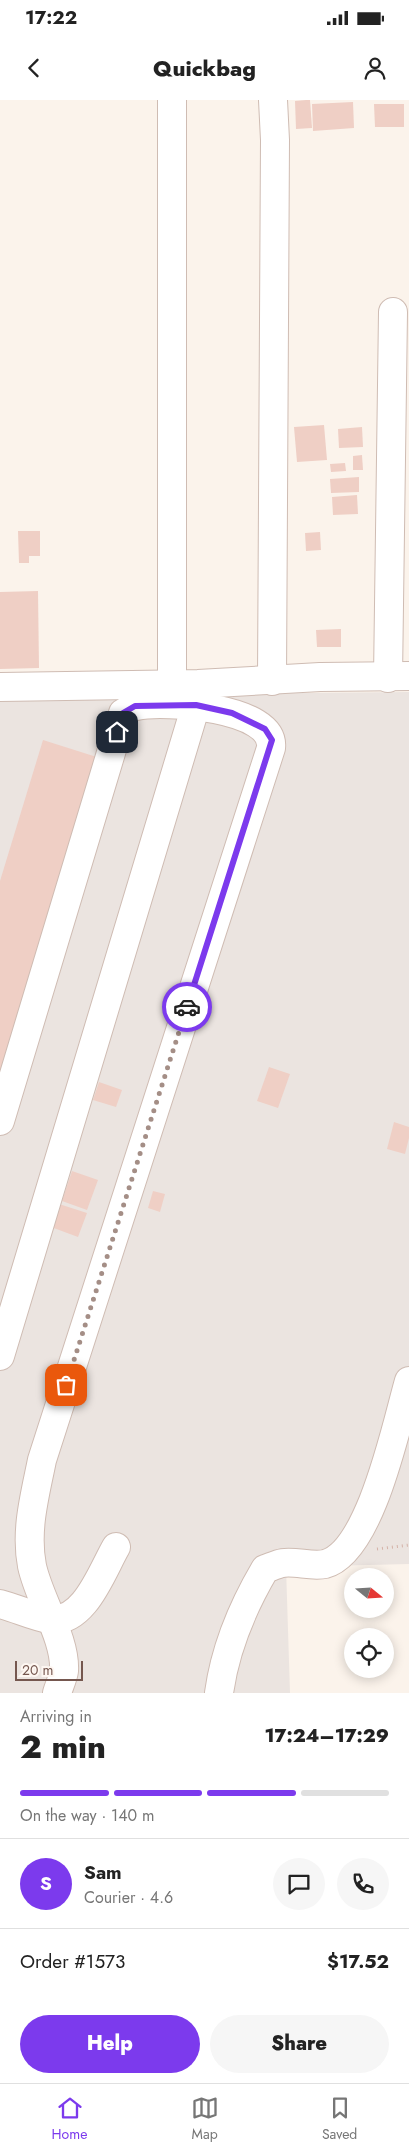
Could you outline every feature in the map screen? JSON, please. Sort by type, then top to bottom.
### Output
[{"type":"street","points":[[172,100],[172,684]]},
{"type":"street","points":[[272,681],[275,150],[273,100]]},
{"type":"street","points":[[0,687],[272,681],[320,677],[398,677],[393,312]]},
{"type":"street","points":[[0,1356],[196,705]]},
{"type":"street","points":[[0,1121],[123,713],[135,706],[196,705],[232,713],[265,729],[272,740],[270,748],[42,1460],[29,1522],[32,1565],[50,1619],[60,1640],[64,1672],[57,1693]]},
{"type":"street","points":[[219,1693],[223,1663],[244,1609],[265,1569],[283,1563],[326,1564],[345,1552],[357,1536],[372,1508],[409,1380]]},
{"type":"street","points":[[0,1604],[50,1619],[69,1618],[85,1602],[116,1547]]},
{"type":"shaded area","points":[[409,692],[409,1564],[286,1567],[290,1693],[0,1693],[0,696]]},
{"type":"building","points":[[310,100],[312,128],[296,129],[295,101]]},
{"type":"building","points":[[353,102],[354,128],[313,131],[312,104]]},
{"type":"building","points":[[374,104],[404,104],[404,127],[375,127]]},
{"type":"building","points":[[324,425],[327,460],[297,462],[294,427]]},
{"type":"building","points":[[362,427],[363,447],[339,448],[338,429]]},
{"type":"building","points":[[362,455],[363,470],[353,470],[353,456]]},
{"type":"building","points":[[345,463],[346,471],[331,472],[330,464]]},
{"type":"building","points":[[359,477],[359,492],[331,493],[330,479]]},
{"type":"building","points":[[357,495],[358,514],[333,515],[332,497]]},
{"type":"building","points":[[18,531],[40,531],[40,556],[29,556],[29,563],[19,563]]},
{"type":"building","points":[[320,532],[321,550],[306,551],[305,533]]},
{"type":"building","points":[[38,591],[39,668],[0,669],[0,592]]},
{"type":"building","points":[[341,629],[341,647],[317,647],[316,630]]},
{"type":"building","points":[[43,740],[103,759],[0,1095],[0,881]]},
{"type":"building","points":[[269,1067],[290,1074],[278,1108],[257,1101]]},
{"type":"building","points":[[99,1082],[122,1090],[116,1107],[93,1100]]},
{"type":"building","points":[[394,1122],[409,1127],[409,1138],[405,1154],[387,1149]]},
{"type":"building","points":[[72,1171],[98,1180],[87,1210],[62,1201]]},
{"type":"building","points":[[153,1191],[165,1194],[160,1212],[148,1208]]},
{"type":"building","points":[[59,1204],[87,1213],[78,1237],[51,1227]]},
{"type":"way so far","points":[[66,1385],[187,1007]]},
{"type":"route","points":[[117,732],[123,713],[135,706],[196,705],[232,713],[265,729],[272,740],[187,1007]]}]
